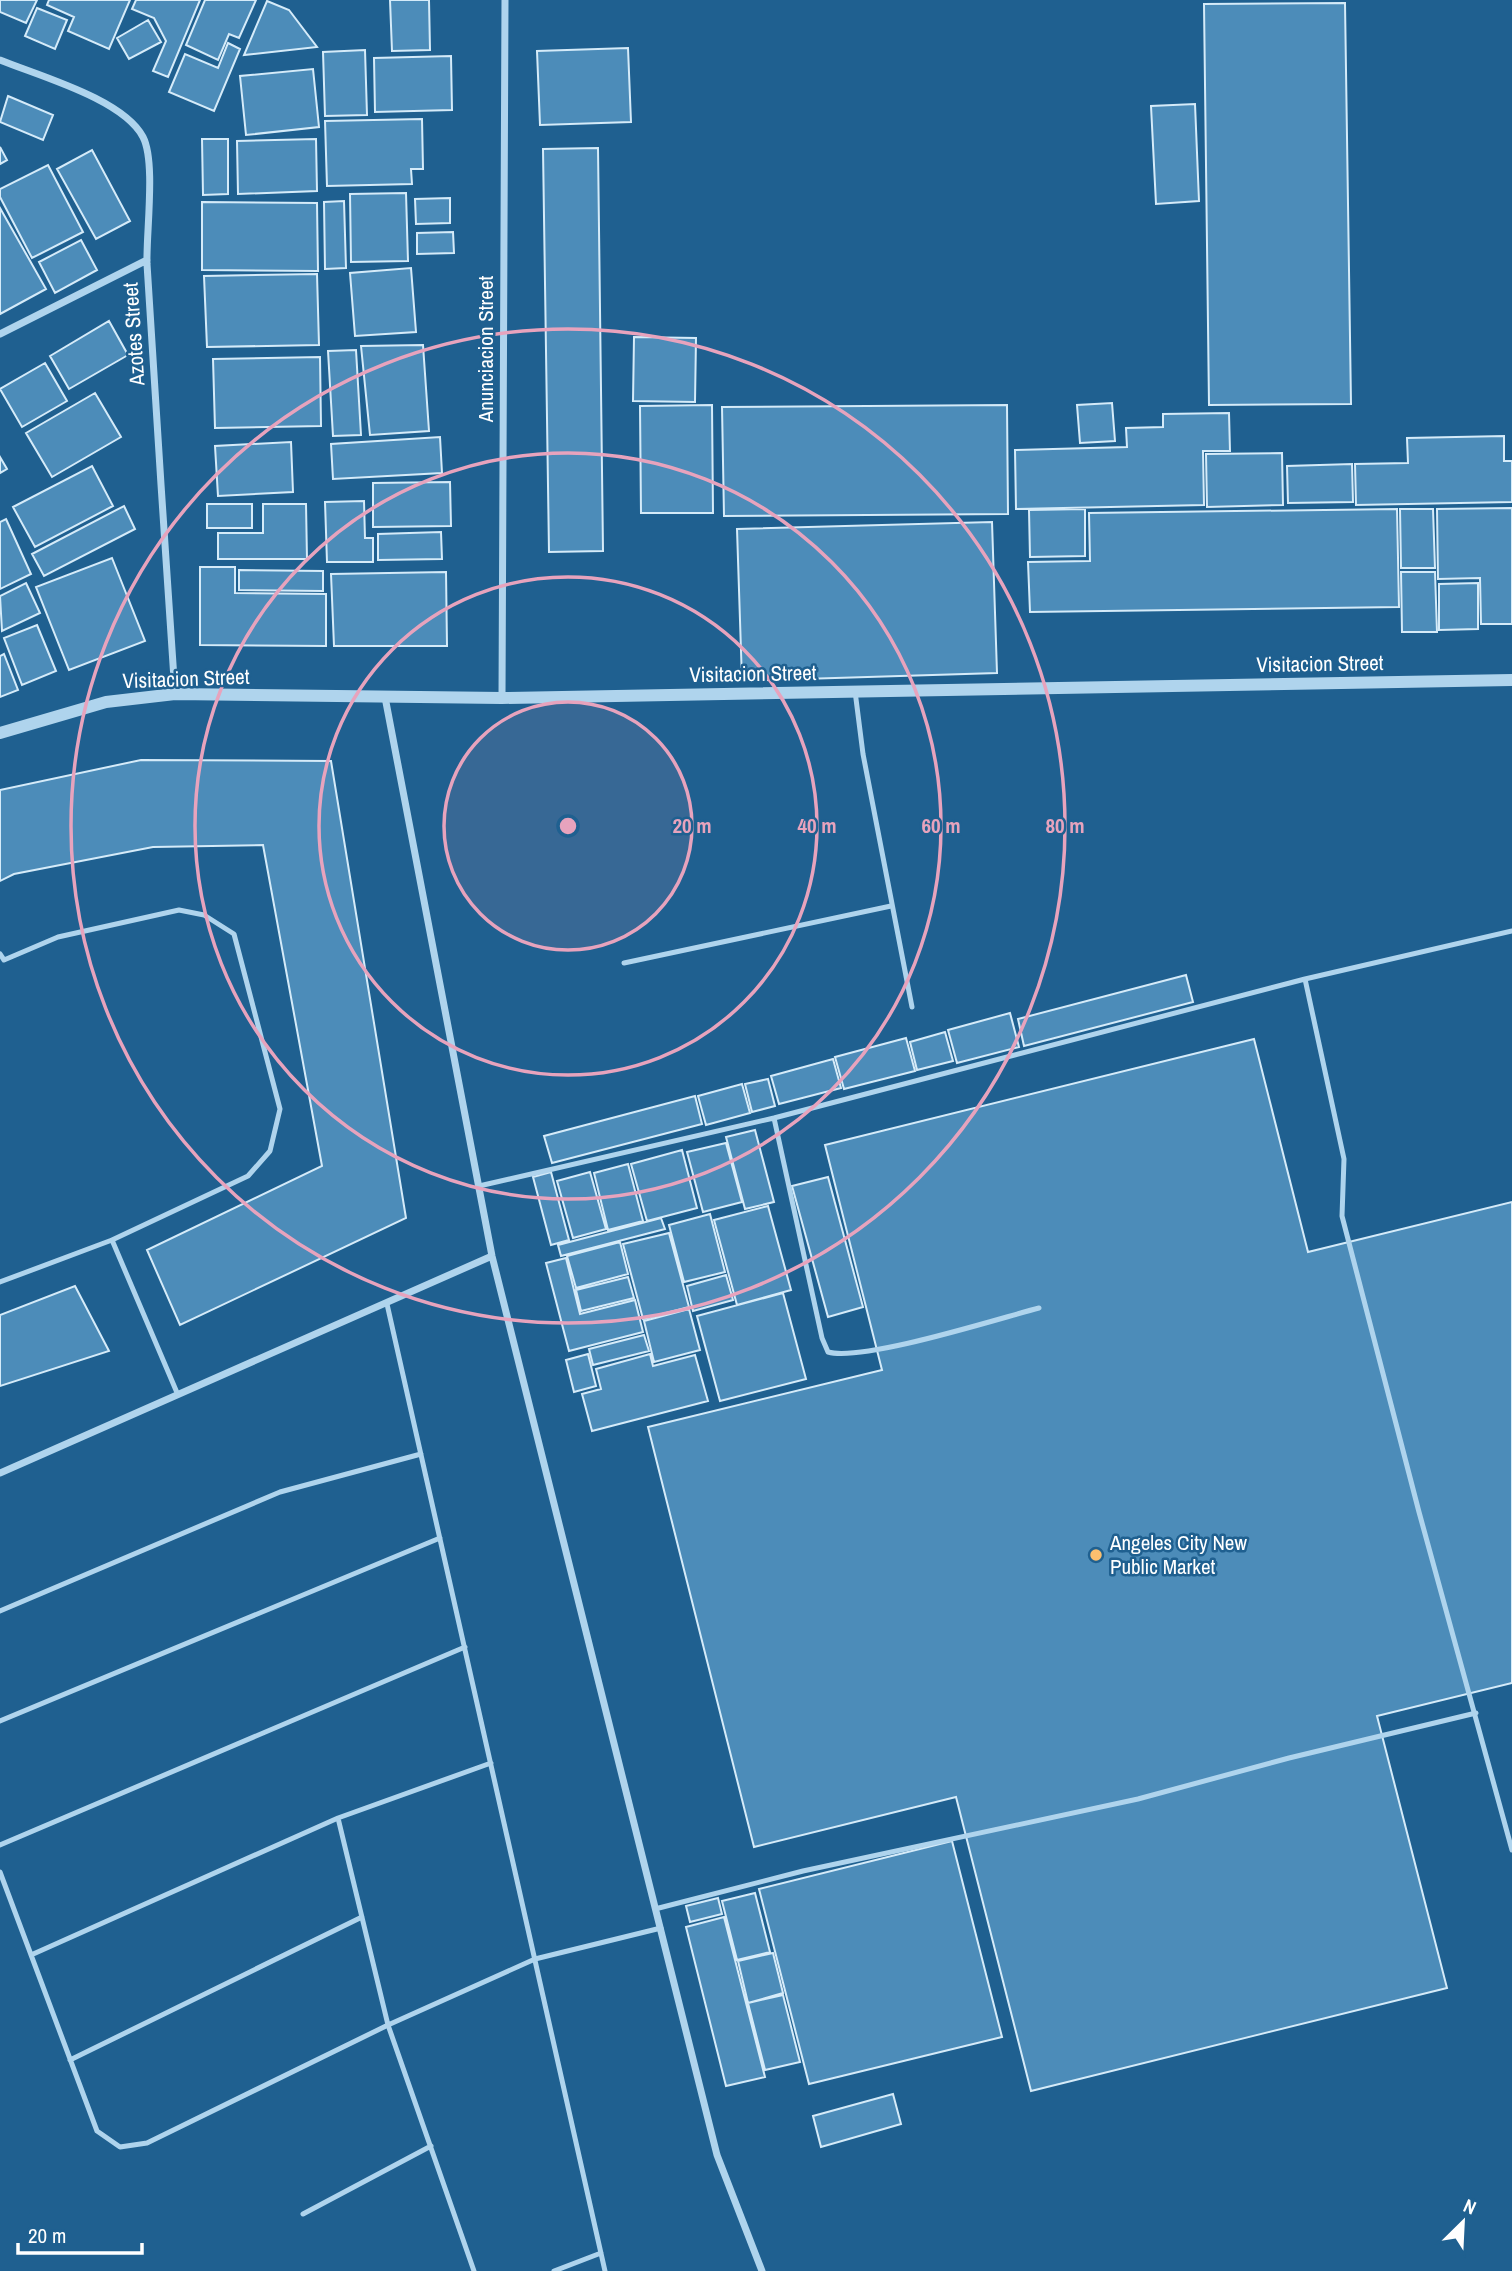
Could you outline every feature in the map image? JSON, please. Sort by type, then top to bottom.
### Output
[{"type":"street","name":"Anunciacion Street","points":[[502,698],[505,0]]},
{"type":"street","name":"Azotes Street","points":[[0,60],[110,106],[131,121],[144,139],[148,169],[147,260],[175,694]]},
{"type":"street","points":[[0,334],[147,260]]},
{"type":"street","name":"Visitacion Street","points":[[0,733],[106,702],[175,694],[502,698],[1512,680]]},
{"type":"street","points":[[385,697],[492,1256],[717,2155],[762,2271]]},
{"type":"street","points":[[0,1473],[492,1256]]},
{"type":"lane","points":[[855,691],[891,906],[912,1007]]},
{"type":"lane","points":[[624,963],[891,906]]},
{"type":"lane","points":[[0,954],[2,961],[58,937],[179,910],[204,915],[234,934],[280,1109],[270,1150],[248,1176],[112,1240],[0,1282]]},
{"type":"lane","points":[[479,1186],[774,1118],[1304,979],[1512,931]]},
{"type":"lane","points":[[1304,979],[1344,1159],[1342,1216],[1419,1512],[1512,1850]]},
{"type":"lane","points":[[774,1118],[822,1338],[828,1352],[840,1355],[869,1352],[1039,1308]]},
{"type":"lane","points":[[112,1240],[178,1395]]},
{"type":"lane","points":[[387,1304],[605,2271]]},
{"type":"lane","points":[[0,1611],[280,1492],[421,1454]]},
{"type":"lane","points":[[0,1721],[440,1538]]},
{"type":"lane","points":[[0,1845],[465,1647]]},
{"type":"lane","points":[[655,1909],[803,1871],[1138,1799],[1289,1758],[1476,1713]]},
{"type":"lane","points":[[31,1955],[338,1818],[491,1763]]},
{"type":"lane","points":[[338,1818],[388,2025],[474,2271]]},
{"type":"lane","points":[[0,1872],[97,2131],[120,2147],[147,2143],[388,2025],[535,1959],[661,1928]]},
{"type":"lane","points":[[71,2060],[362,1917]]},
{"type":"lane","points":[[303,2214],[431,2146]]},
{"type":"lane","points":[[554,2271],[601,2253]]},
{"type":"building","points":[[0,0],[37,0],[26,23],[0,12]]},
{"type":"building","points":[[49,0],[130,0],[109,49],[68,31],[74,17],[47,5]]},
{"type":"building","points":[[136,0],[200,0],[168,77],[153,71],[166,41],[154,18],[132,9]]},
{"type":"building","points":[[205,0],[256,0],[239,38],[229,34],[218,60],[186,45]]},
{"type":"building","points":[[390,0],[429,0],[430,50],[392,51]]},
{"type":"building","points":[[267,1],[289,10],[317,47],[244,55]]},
{"type":"building","points":[[1345,3],[1351,404],[1209,405],[1204,4]]},
{"type":"building","points":[[37,8],[67,20],[55,49],[25,36]]},
{"type":"building","points":[[148,20],[161,42],[129,59],[117,38]]},
{"type":"building","points":[[228,43],[240,49],[214,111],[169,92],[185,54],[218,68]]},
{"type":"building","points":[[628,48],[631,122],[540,125],[537,51]]},
{"type":"building","points":[[365,50],[367,115],[325,116],[323,52]]},
{"type":"building","points":[[451,56],[452,110],[375,112],[374,58]]},
{"type":"building","points":[[313,69],[319,127],[246,135],[240,76]]},
{"type":"building","points":[[8,96],[53,115],[43,140],[0,122]]},
{"type":"building","points":[[1195,104],[1199,201],[1156,204],[1151,106]]},
{"type":"building","points":[[422,119],[423,169],[411,169],[412,184],[327,186],[325,121]]},
{"type":"building","points":[[202,139],[228,139],[228,194],[203,195]]},
{"type":"building","points":[[316,139],[317,191],[238,194],[237,141]]},
{"type":"building","points":[[0,147],[7,160],[0,164]]},
{"type":"building","points":[[598,148],[603,551],[549,552],[543,149]]},
{"type":"building","points":[[92,150],[130,221],[96,239],[57,169]]},
{"type":"building","points":[[48,165],[83,232],[32,258],[0,197],[0,189]]},
{"type":"building","points":[[406,193],[408,261],[351,262],[350,194]]},
{"type":"building","points":[[450,198],[450,223],[416,224],[415,199]]},
{"type":"building","points":[[344,201],[346,268],[325,269],[324,202]]},
{"type":"building","points":[[202,202],[317,203],[318,271],[202,270]]},
{"type":"building","points":[[0,208],[46,289],[0,314]]},
{"type":"building","points":[[453,232],[454,253],[417,254],[417,233]]},
{"type":"building","points":[[81,240],[97,270],[55,293],[39,262]]},
{"type":"building","points":[[411,268],[416,332],[355,336],[350,273]]},
{"type":"building","points":[[317,274],[319,345],[207,347],[204,276]]},
{"type":"building","points":[[109,321],[128,355],[69,389],[50,356]]},
{"type":"building","points":[[634,337],[696,338],[695,402],[633,401]]},
{"type":"building","points":[[423,345],[429,431],[370,435],[361,346]]},
{"type":"building","points":[[356,350],[361,435],[333,436],[328,351]]},
{"type":"building","points":[[320,357],[321,426],[215,428],[213,359]]},
{"type":"building","points":[[45,363],[67,401],[22,427],[0,389]]},
{"type":"building","points":[[95,393],[121,437],[52,477],[26,433]]},
{"type":"building","points":[[1112,403],[1115,441],[1080,443],[1077,405]]},
{"type":"building","points":[[712,405],[713,513],[641,513],[640,406]]},
{"type":"building","points":[[1007,405],[1008,514],[724,516],[722,407]]},
{"type":"building","points":[[1229,413],[1230,451],[1203,451],[1204,505],[1016,509],[1015,450],[1127,447],[1126,428],[1163,427],[1163,414]]},
{"type":"building","points":[[1504,436],[1504,461],[1512,461],[1512,502],[1356,505],[1355,464],[1408,463],[1407,438]]},
{"type":"building","points":[[440,437],[442,473],[333,479],[331,444]]},
{"type":"building","points":[[291,442],[293,492],[218,496],[215,446]]},
{"type":"building","points":[[1282,453],[1283,505],[1207,507],[1206,454]]},
{"type":"building","points":[[0,457],[7,469],[0,473]]},
{"type":"building","points":[[1352,464],[1353,502],[1288,503],[1287,466]]},
{"type":"building","points":[[92,466],[113,506],[35,547],[13,507]]},
{"type":"building","points":[[450,482],[451,526],[373,527],[373,483]]},
{"type":"building","points":[[364,501],[365,538],[373,538],[373,562],[327,562],[325,502]]},
{"type":"building","points":[[207,504],[252,504],[252,528],[207,528]]},
{"type":"building","points":[[263,504],[306,504],[307,559],[218,559],[218,533],[263,533]]},
{"type":"building","points":[[124,506],[135,529],[44,576],[32,554]]},
{"type":"building","points":[[1512,508],[1512,624],[1481,624],[1480,578],[1438,579],[1437,509]]},
{"type":"building","points":[[1085,509],[1085,556],[1030,557],[1029,510]]},
{"type":"building","points":[[1397,509],[1399,607],[1030,612],[1028,562],[1090,561],[1089,513]]},
{"type":"building","points":[[1400,509],[1433,509],[1435,568],[1401,568]]},
{"type":"building","points":[[6,519],[31,574],[0,589],[0,522]]},
{"type":"building","points":[[992,522],[997,673],[742,681],[737,529]]},
{"type":"building","points":[[441,532],[442,559],[378,560],[378,534]]},
{"type":"building","points":[[112,558],[145,641],[69,670],[36,587]]},
{"type":"building","points":[[200,567],[235,567],[235,593],[326,594],[326,646],[200,645]]},
{"type":"building","points":[[239,570],[323,571],[323,591],[239,590]]},
{"type":"building","points":[[446,572],[447,646],[334,646],[331,574]]},
{"type":"building","points":[[1401,572],[1435,572],[1437,632],[1402,632]]},
{"type":"building","points":[[26,583],[40,613],[2,631],[0,596]]},
{"type":"building","points":[[1478,583],[1478,629],[1439,630],[1439,584]]},
{"type":"building","points":[[37,625],[56,671],[22,685],[4,638]]},
{"type":"building","points":[[4,654],[18,690],[0,697],[0,656]]},
{"type":"building","points":[[141,760],[331,761],[406,1218],[180,1325],[147,1250],[322,1166],[263,845],[153,847],[14,874],[0,881],[0,790]]},
{"type":"building","points":[[1186,975],[1193,1002],[1024,1046],[1018,1019]]},
{"type":"building","points":[[1010,1013],[1019,1047],[957,1063],[948,1030]]},
{"type":"building","points":[[945,1032],[953,1061],[917,1070],[910,1042]]},
{"type":"building","points":[[906,1038],[915,1071],[844,1089],[835,1057]]},
{"type":"building","name":"Angeles City New Public Market","points":[[1254,1039],[1308,1252],[1512,1202],[1512,1683],[1377,1716],[1447,1988],[1031,2091],[956,1797],[754,1847],[648,1427],[882,1370],[825,1145]]},
{"type":"building","points":[[833,1059],[841,1088],[779,1104],[771,1076]]},
{"type":"building","points":[[768,1079],[775,1106],[752,1112],[745,1084]]},
{"type":"building","points":[[742,1084],[750,1113],[706,1125],[698,1096]]},
{"type":"building","points":[[695,1096],[702,1124],[552,1163],[544,1136]]},
{"type":"building","points":[[755,1130],[774,1202],[745,1209],[726,1137]]},
{"type":"building","points":[[726,1143],[742,1202],[703,1212],[687,1152]]},
{"type":"building","points":[[682,1150],[697,1208],[647,1221],[631,1164]]},
{"type":"building","points":[[628,1164],[643,1221],[608,1230],[594,1173]]},
{"type":"building","points":[[551,1172],[569,1240],[551,1245],[533,1177]]},
{"type":"building","points":[[590,1172],[606,1229],[573,1238],[557,1181]]},
{"type":"building","points":[[828,1177],[863,1307],[828,1317],[792,1186]]},
{"type":"building","points":[[768,1206],[791,1290],[737,1305],[714,1220]]},
{"type":"building","points":[[710,1214],[725,1272],[684,1282],[669,1225]]},
{"type":"building","points":[[661,1218],[665,1229],[561,1256],[558,1245]]},
{"type":"building","points":[[669,1233],[689,1307],[643,1319],[623,1244]]},
{"type":"building","points":[[620,1242],[628,1274],[576,1288],[567,1256]]},
{"type":"building","points":[[566,1258],[580,1314],[635,1300],[643,1332],[569,1351],[546,1263]]},
{"type":"building","points":[[726,1275],[733,1300],[693,1311],[687,1286]]},
{"type":"building","points":[[628,1277],[634,1298],[581,1311],[576,1290]]},
{"type":"building","points":[[75,1286],[109,1351],[0,1386],[0,1315]]},
{"type":"building","points":[[783,1293],[806,1379],[720,1401],[697,1316]]},
{"type":"building","points":[[689,1309],[700,1350],[654,1362],[644,1321]]},
{"type":"building","points":[[644,1335],[649,1351],[593,1365],[589,1349]]},
{"type":"building","points":[[588,1354],[596,1386],[574,1392],[566,1360]]},
{"type":"building","points":[[650,1354],[653,1366],[695,1355],[708,1401],[592,1431],[582,1394],[601,1389],[596,1369]]},
{"type":"building","points":[[952,1841],[1002,2037],[809,2084],[759,1889]]},
{"type":"building","points":[[755,1893],[770,1952],[737,1960],[722,1901]]},
{"type":"building","points":[[718,1898],[722,1914],[690,1922],[686,1906]]},
{"type":"building","points":[[724,1917],[765,2077],[726,2086],[686,1927]]},
{"type":"building","points":[[773,1953],[783,1993],[748,2003],[738,1961]]},
{"type":"building","points":[[783,1995],[800,2062],[765,2070],[748,2003]]},
{"type":"building","points":[[893,2094],[901,2124],[821,2147],[813,2116]]},
{"type":"place","name":"Angeles City New Public Market","points":[[1096,1555]]}]
